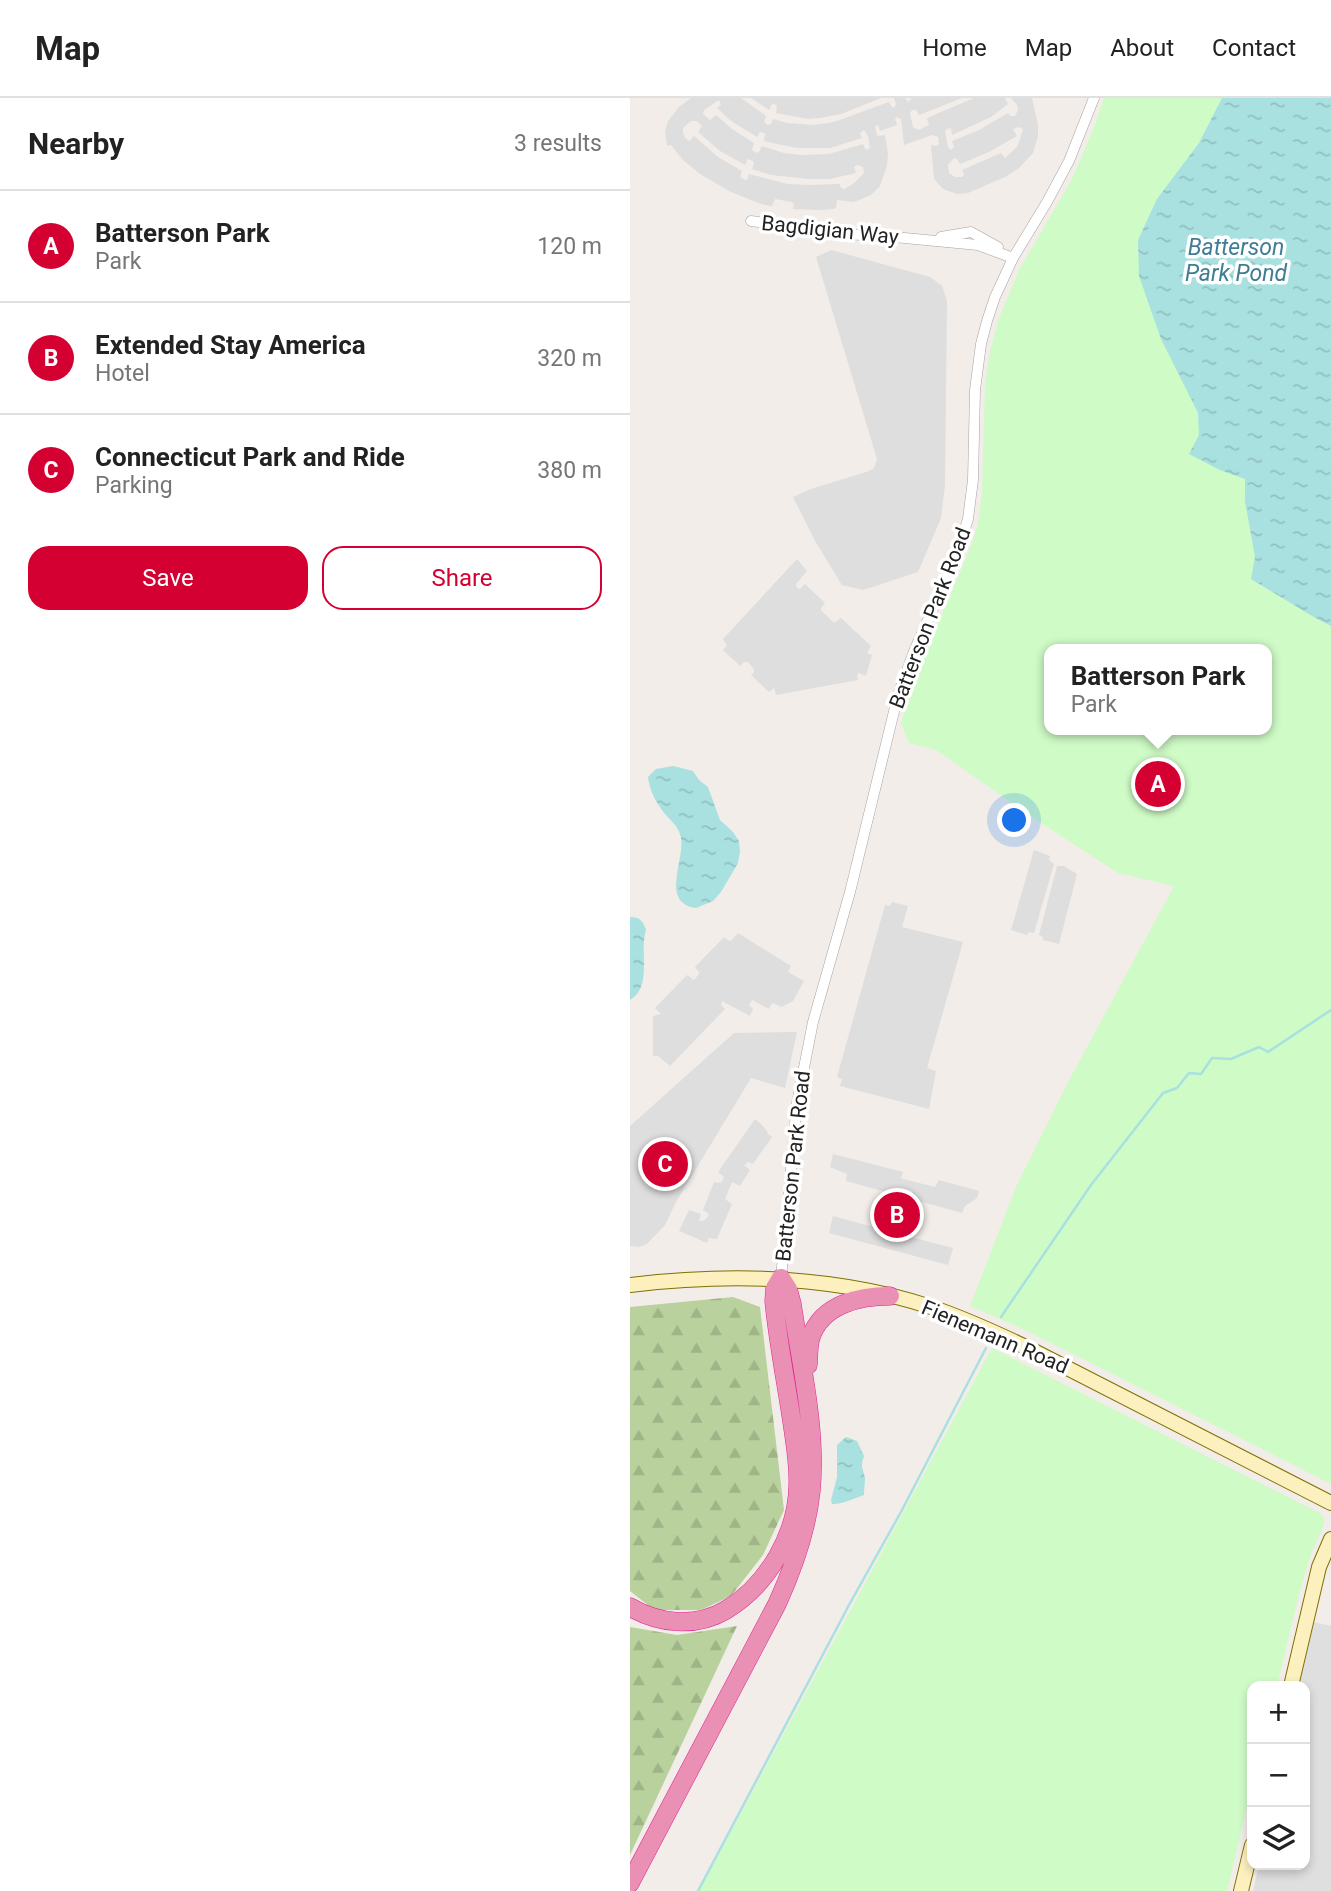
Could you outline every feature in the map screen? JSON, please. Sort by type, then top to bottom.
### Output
[{"type":"highway","points":[[630,1883],[772,1614],[793,1564],[805,1522],[811,1483],[812,1447],[789,1293],[781,1278]]},
{"type":"highway","points":[[630,1607],[653,1618],[676,1622],[701,1620],[720,1614],[759,1582],[785,1541],[796,1506],[799,1484],[774,1307],[774,1291],[781,1278]]},
{"type":"highway","points":[[804,1385],[811,1338],[815,1327],[824,1316],[851,1301],[890,1296]]},
{"type":"main road","name":"Fienemann Road","points":[[630,1285],[704,1278],[781,1278],[890,1296],[946,1313],[1026,1347],[1331,1503]]},
{"type":"main road","points":[[1292,1681],[1319,1567],[1331,1539]]},
{"type":"main road","points":[[1241,1891],[1247,1866]]},
{"type":"street","name":"Batterson Park Road","points":[[781,1278],[797,1103],[806,1052],[850,892],[898,695],[957,554],[968,519],[972,480],[973,412],[981,344],[995,297],[1013,258],[1059,181],[1094,98]]},
{"type":"street","name":"Bagdigian Way","points":[[751,221],[845,234],[909,238],[971,232],[1013,258]]},
{"type":"shaded area","points":[[691,98],[741,98],[766,116],[764,122],[768,125],[773,119],[814,125],[834,122],[889,102],[894,108],[894,98],[905,98],[908,102],[912,98],[962,98],[919,115],[916,110],[912,110],[910,113],[913,127],[919,130],[929,125],[927,118],[974,98],[1005,98],[1008,104],[991,117],[952,135],[951,128],[947,129],[945,131],[948,147],[951,150],[954,147],[952,141],[979,130],[1008,113],[1015,116],[1017,105],[1011,98],[1032,98],[1038,136],[1033,153],[1019,168],[968,193],[957,194],[943,189],[934,179],[931,145],[939,144],[938,137],[932,135],[904,145],[901,119],[897,117],[897,125],[880,131],[878,125],[875,126],[877,136],[885,135],[888,153],[880,186],[871,195],[854,202],[837,200],[836,208],[833,209],[793,209],[792,202],[775,199],[772,206],[731,192],[700,174],[683,160],[671,145],[667,146],[665,131],[668,121],[679,107]],"holes":[[[719,100],[721,105],[717,108],[731,121],[757,137],[760,132],[765,133],[764,141],[797,148],[830,148],[862,138],[860,133],[864,130],[870,148],[866,150],[863,144],[829,154],[802,155],[762,146],[757,153],[752,150],[754,143],[716,115],[710,120],[703,114],[704,110]],[[691,121],[697,121],[702,126],[698,132],[720,151],[745,165],[748,159],[753,161],[752,169],[771,175],[830,179],[856,173],[854,167],[857,165],[863,167],[864,173],[844,189],[840,184],[788,184],[749,174],[745,180],[740,177],[742,171],[718,157],[694,136],[689,141],[685,138],[683,128]],[[1013,129],[1023,129],[1017,147],[1005,158],[1001,153],[962,170],[962,177],[949,173],[948,165],[954,158],[960,164],[989,152],[1017,136]]]},
{"type":"shaded area","points":[[751,98],[881,98],[841,114],[808,119],[776,113],[777,105],[772,104],[769,110]]},
{"type":"shaded area","points":[[831,250],[930,277],[942,286],[947,301],[945,485],[941,518],[918,572],[863,590],[842,585],[815,541],[793,497],[869,471],[874,468],[877,459],[816,257]]},
{"type":"shaded area","points":[[797,559],[807,571],[796,584],[797,588],[800,589],[805,584],[825,603],[821,610],[834,623],[841,618],[871,646],[867,653],[872,655],[866,676],[859,673],[858,680],[776,695],[774,688],[769,692],[751,675],[754,669],[748,662],[740,666],[723,650],[727,646],[723,639]]},
{"type":"shaded area","points":[[1034,850],[1050,856],[1049,860],[1054,864],[1034,933],[1029,932],[1027,935],[1011,930]]},
{"type":"shaded area","points":[[1057,866],[1064,866],[1077,874],[1059,944],[1043,940],[1039,935]]},
{"type":"shaded area","points":[[892,902],[908,906],[902,927],[963,942],[927,1068],[936,1071],[929,1109],[840,1086],[842,1079],[837,1077],[885,905],[890,906]]},
{"type":"shaded area","points":[[738,933],[791,966],[788,972],[804,981],[793,1001],[782,1007],[772,1003],[769,1009],[752,1000],[749,1005],[753,1009],[750,1016],[722,1001],[721,1005],[725,1009],[670,1066],[658,1056],[653,1056],[653,1016],[661,1014],[655,1008],[687,975],[694,980],[699,974],[695,967],[724,937],[729,941]]},
{"type":"shaded area","points":[[797,1032],[785,1088],[751,1078],[676,1202],[665,1225],[647,1244],[630,1246],[630,1126],[734,1033]]},
{"type":"shaded area","points":[[755,1119],[772,1137],[753,1164],[748,1162],[744,1165],[750,1170],[740,1186],[732,1182],[725,1199],[732,1204],[717,1239],[709,1238],[707,1243],[679,1231],[689,1210],[701,1214],[699,1221],[707,1218],[709,1214],[703,1210],[714,1182],[721,1183],[724,1177],[718,1172]]},
{"type":"shaded area","points":[[833,1154],[903,1172],[903,1179],[935,1187],[939,1180],[979,1191],[977,1198],[965,1206],[962,1213],[912,1199],[912,1191],[904,1189],[900,1196],[846,1181],[847,1174],[830,1167]]},
{"type":"shaded area","points":[[833,1216],[888,1231],[887,1239],[899,1242],[903,1235],[953,1248],[948,1265],[829,1233]]},
{"type":"shaded area","points":[[1314,1622],[1331,1626],[1331,1891],[1253,1891],[1258,1870],[1310,1870],[1310,1681],[1300,1681]]},
{"type":"green space","points":[[1104,98],[1331,98],[1331,1484],[1025,1330],[970,1306],[1016,1187],[1066,1086],[1174,886],[1118,873],[936,750],[909,743],[901,724],[917,672],[978,525],[982,492],[985,386],[990,351],[999,318],[1019,270],[1072,179]]},
{"type":"green space","points":[[733,1297],[760,1307],[784,1510],[763,1555],[731,1596],[701,1610],[654,1610],[630,1591],[630,1307]]},
{"type":"green space","points":[[992,1348],[1314,1510],[1324,1518],[1301,1587],[1278,1681],[1247,1681],[1247,1807],[1227,1891],[699,1891]]},
{"type":"green space","points":[[737,1626],[630,1855],[630,1627],[677,1635]]},
{"type":"water","name":"Batterson Park Pond","points":[[1222,98],[1331,98],[1331,626],[1251,579],[1255,557],[1245,501],[1245,479],[1189,454],[1199,435],[1198,413],[1161,339],[1139,276],[1138,240],[1157,199],[1199,143]]},
{"type":"water","points":[[673,766],[693,771],[708,787],[720,820],[739,841],[738,863],[721,892],[713,901],[696,908],[685,904],[679,898],[676,879],[681,838],[656,800],[648,777],[656,769]]},
{"type":"water","points":[[630,917],[641,920],[646,930],[641,987],[630,1000]]},
{"type":"water","points":[[846,1437],[857,1441],[864,1456],[864,1495],[832,1504],[837,1477],[837,1445]]},
{"type":"waterway","points":[[1001,1317],[1091,1185],[1163,1093],[1177,1088],[1189,1073],[1201,1074],[1212,1058],[1231,1059],[1259,1047],[1268,1052],[1331,1010]]},
{"type":"waterway","points":[[698,1891],[986,1348]]},
{"type":"place","name":"Batterson Park","points":[[1158,784]]},
{"type":"place","name":"Connecticut Park and Ride","points":[[665,1164]]},
{"type":"place","name":"Extended Stay America","points":[[897,1215]]}]
